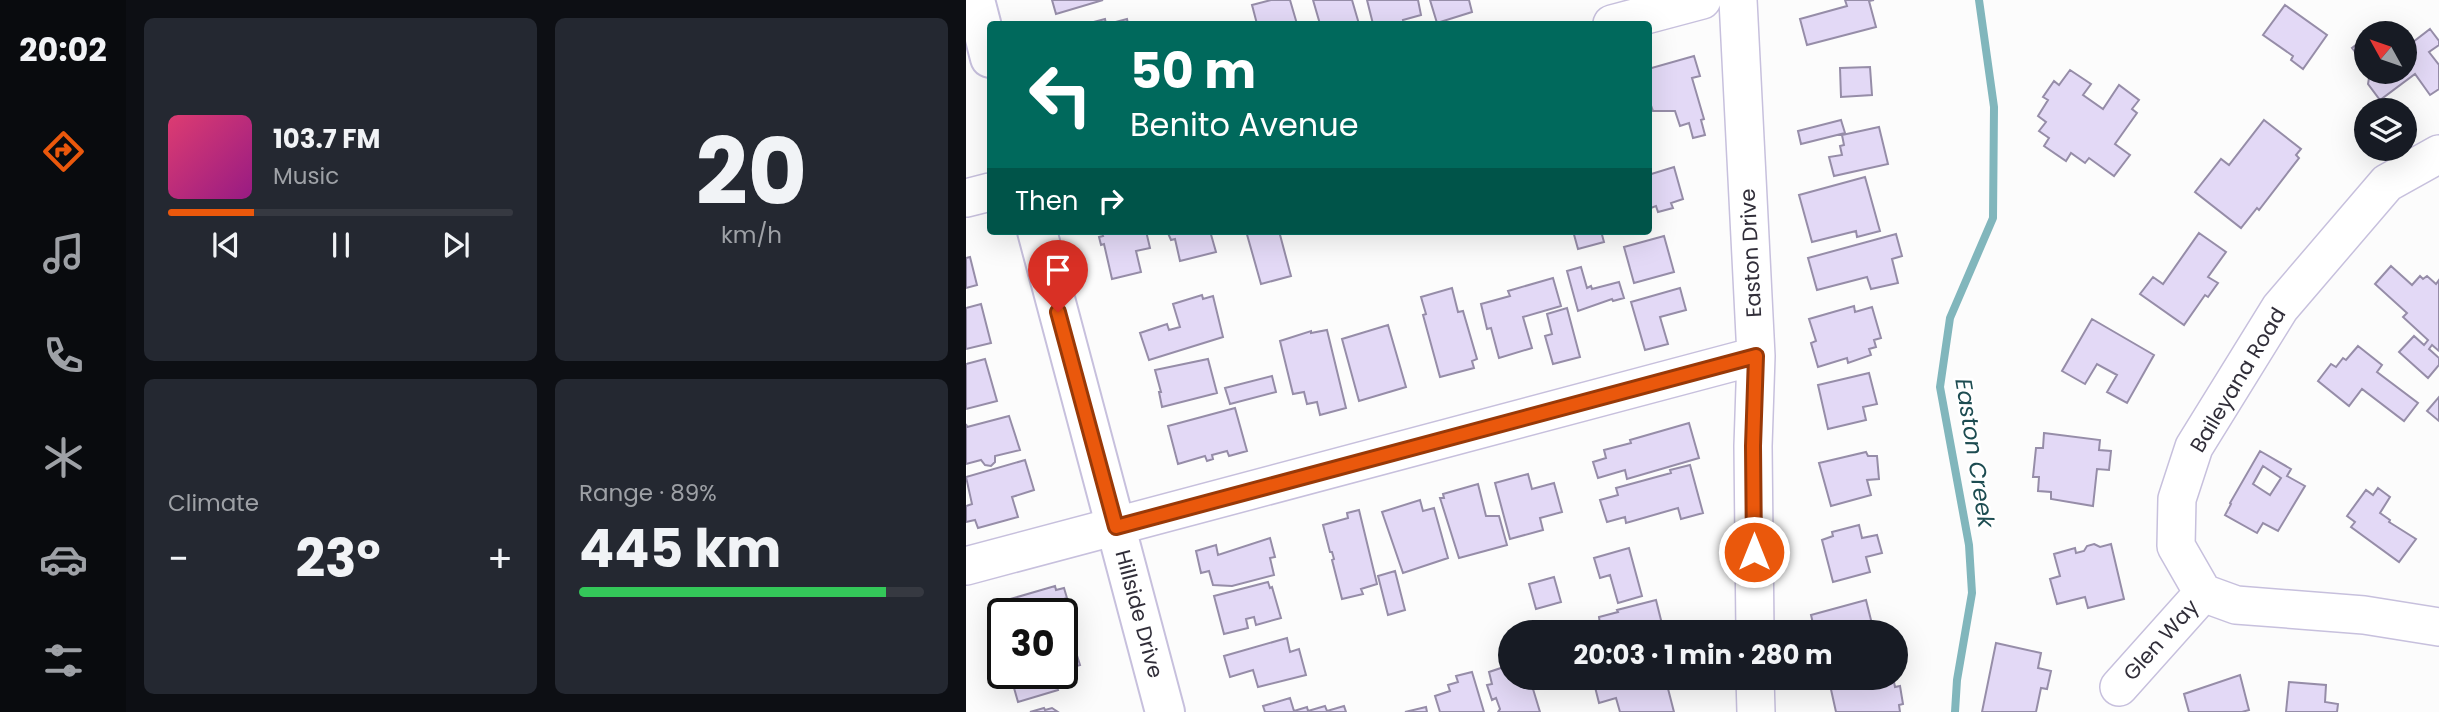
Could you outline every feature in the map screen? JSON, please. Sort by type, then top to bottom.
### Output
[{"type":"main road","points":[[975,0],[987,46]]},
{"type":"main road","name":"Hillside Drive","points":[[1038,235],[1165,712]]},
{"type":"street","points":[[1623,21],[1702,0]]},
{"type":"street","name":"Easton Drive","points":[[1738,0],[1756,356],[1753,446],[1755,620]]},
{"type":"street","name":"Baileyana Road","points":[[2203,593],[2176,545],[2177,499],[2194,447],[2280,307],[2387,183],[2439,154]]},
{"type":"street","points":[[966,198],[987,193]]},
{"type":"street","points":[[966,566],[1756,356]]},
{"type":"street","points":[[2203,593],[2236,605],[2364,615],[2439,627]]},
{"type":"street","name":"Glen Way","points":[[2119,687],[2203,593]]},
{"type":"street","points":[[1755,690],[1755,712]]},
{"type":"building","points":[[1052,0],[1103,0],[1056,14]]},
{"type":"building","points":[[1271,0],[1290,0],[1296,21],[1256,21],[1252,5]]},
{"type":"building","points":[[1313,0],[1352,0],[1358,21],[1319,21]]},
{"type":"building","points":[[1367,0],[1418,0],[1421,15],[1403,21],[1372,21]]},
{"type":"building","points":[[1430,0],[1469,0],[1472,12],[1436,21]]},
{"type":"building","points":[[1845,0],[1874,0],[1869,1],[1876,27],[1807,45],[1800,19],[1847,6]]},
{"type":"building","points":[[2285,5],[2327,35],[2303,69],[2291,60],[2293,56],[2263,35]]},
{"type":"building","points":[[2430,29],[2439,41],[2439,45],[2429,52],[2439,65],[2439,89],[2430,95],[2417,77],[2417,39]]},
{"type":"building","points":[[1694,56],[1700,76],[1692,78],[1704,119],[1701,120],[1705,135],[1693,138],[1689,123],[1680,126],[1675,111],[1653,111],[1652,68]]},
{"type":"building","points":[[1870,67],[1872,95],[1841,97],[1840,68]]},
{"type":"building","points":[[2070,70],[2091,84],[2083,95],[2103,109],[2119,85],[2139,100],[2132,109],[2137,113],[2115,144],[2130,155],[2114,176],[2089,158],[2085,163],[2071,153],[2066,161],[2044,146],[2049,138],[2039,131],[2046,122],[2038,116],[2048,100],[2043,97],[2054,81],[2059,85]]},
{"type":"building","points":[[2368,84],[2402,84],[2383,98],[2378,98]]},
{"type":"building","points":[[1841,120],[1845,133],[1801,144],[1798,131]]},
{"type":"building","points":[[2264,120],[2301,149],[2296,155],[2299,158],[2259,210],[2257,208],[2241,228],[2195,192],[2221,159],[2229,165]]},
{"type":"building","points":[[1879,127],[1888,164],[1834,176],[1829,157],[1842,155],[1842,135]]},
{"type":"building","points":[[1674,167],[1683,199],[1671,203],[1673,208],[1658,212],[1656,206],[1652,208],[1652,174]]},
{"type":"building","points":[[1865,177],[1880,231],[1857,237],[1856,231],[1812,242],[1799,195]]},
{"type":"building","points":[[2199,233],[2226,252],[2208,277],[2218,283],[2208,297],[2205,295],[2184,325],[2140,294],[2153,277],[2163,284]]},
{"type":"building","points":[[1896,234],[1902,256],[1892,259],[1898,283],[1871,289],[1867,277],[1817,290],[1808,258]]},
{"type":"building","points":[[1147,235],[1150,248],[1136,251],[1141,272],[1112,279],[1104,244],[1101,245],[1099,237]]},
{"type":"building","points":[[1169,235],[1211,235],[1216,252],[1180,261],[1175,239],[1171,240]]},
{"type":"building","points":[[1247,235],[1280,235],[1291,276],[1261,284]]},
{"type":"building","points":[[1574,235],[1602,235],[1604,242],[1578,249]]},
{"type":"building","points":[[1664,236],[1674,272],[1634,283],[1624,247]]},
{"type":"building","points":[[970,257],[977,285],[966,288],[966,258]]},
{"type":"building","points":[[2391,266],[2412,285],[2420,276],[2423,279],[2427,276],[2436,284],[2439,280],[2439,351],[2432,345],[2429,349],[2439,358],[2439,365],[2428,378],[2399,352],[2414,336],[2424,345],[2428,340],[2403,317],[2407,313],[2375,284]]},
{"type":"building","points":[[1581,267],[1587,288],[1619,282],[1624,298],[1612,299],[1578,311],[1567,271]]},
{"type":"building","points":[[1553,278],[1561,306],[1523,317],[1532,348],[1499,358],[1491,328],[1487,329],[1481,304],[1510,296],[1508,291]]},
{"type":"building","points":[[1452,288],[1458,312],[1463,311],[1477,359],[1472,361],[1474,368],[1440,377],[1423,315],[1426,314],[1421,297]]},
{"type":"building","points":[[1680,288],[1686,310],[1660,317],[1668,344],[1645,350],[1631,302]]},
{"type":"building","points":[[1202,295],[1203,299],[1213,296],[1223,337],[1149,360],[1140,333],[1167,324],[1169,330],[1180,327],[1173,304]]},
{"type":"building","points":[[981,304],[991,343],[966,349],[966,308]]},
{"type":"building","points":[[1854,306],[1855,312],[1872,307],[1881,338],[1874,340],[1876,347],[1869,349],[1871,355],[1848,363],[1847,358],[1818,367],[1811,343],[1816,341],[1809,319]]},
{"type":"building","points":[[1567,308],[1580,357],[1553,364],[1545,336],[1552,334],[1547,314]]},
{"type":"building","points":[[2092,319],[2154,355],[2127,403],[2107,392],[2117,375],[2097,364],[2085,384],[2062,371]]},
{"type":"building","points":[[1388,325],[1406,387],[1359,401],[1342,339]]},
{"type":"building","points":[[1327,330],[1346,408],[1320,415],[1317,402],[1307,404],[1304,392],[1293,394],[1280,341],[1311,331]]},
{"type":"building","points":[[2358,346],[2382,365],[2377,372],[2418,403],[2404,421],[2362,389],[2349,406],[2318,381],[2331,364],[2336,367]]},
{"type":"building","points":[[985,359],[997,401],[966,409],[966,364]]},
{"type":"building","points":[[1208,359],[1217,393],[1162,407],[1155,370]]},
{"type":"building","points":[[1869,373],[1877,404],[1863,407],[1866,420],[1828,429],[1818,385]]},
{"type":"building","points":[[1272,376],[1276,392],[1230,404],[1225,388]]},
{"type":"building","points":[[2439,397],[2439,421],[2427,411]]},
{"type":"building","points":[[1235,408],[1247,451],[1229,456],[1227,451],[1212,455],[1213,459],[1207,461],[1205,456],[1178,464],[1168,426]]},
{"type":"building","points":[[1009,416],[1020,450],[995,456],[995,462],[991,466],[985,465],[981,460],[966,464],[966,424],[967,427]]},
{"type":"building","points":[[1689,423],[1699,458],[1627,479],[1625,470],[1598,478],[1593,462],[1606,458],[1604,450]]},
{"type":"building","points":[[2044,433],[2100,440],[2099,450],[2111,451],[2109,470],[2097,469],[2093,506],[2051,499],[2051,492],[2038,491],[2039,477],[2033,477],[2036,448],[2043,448]]},
{"type":"building","points":[[2260,451],[2291,469],[2287,476],[2305,486],[2278,531],[2263,523],[2257,533],[2225,515]],"holes":[[[2263,466],[2281,478],[2270,495],[2253,484]]]},
{"type":"building","points":[[1866,452],[1868,456],[1877,456],[1879,479],[1867,480],[1871,495],[1831,506],[1819,463]]},
{"type":"building","points":[[1025,460],[1034,490],[1012,497],[1018,517],[978,528],[975,520],[966,522],[966,506],[972,504],[966,477]]},
{"type":"building","points":[[1690,465],[1703,513],[1681,519],[1678,508],[1626,523],[1625,517],[1607,522],[1600,500],[1618,495],[1616,488]]},
{"type":"building","points":[[1528,474],[1532,489],[1554,483],[1562,512],[1540,518],[1543,530],[1510,539],[1495,483]]},
{"type":"building","points":[[1478,484],[1486,516],[1499,516],[1507,545],[1459,558],[1440,498],[1444,498],[1443,494]]},
{"type":"building","points":[[2378,488],[2390,497],[2380,513],[2416,539],[2399,562],[2351,527],[2355,522],[2347,516],[2366,490],[2373,495]]},
{"type":"building","points":[[1420,500],[1423,511],[1434,508],[1448,558],[1403,573],[1382,512]]},
{"type":"building","points":[[1359,510],[1377,584],[1361,589],[1363,594],[1342,599],[1332,560],[1334,559],[1323,525],[1348,518],[1347,513]]},
{"type":"building","points":[[1859,525],[1862,538],[1877,535],[1882,553],[1866,557],[1870,572],[1833,582],[1822,540],[1833,536],[1832,532]]},
{"type":"building","points":[[1270,538],[1275,557],[1270,558],[1274,575],[1232,586],[1213,585],[1209,571],[1201,573],[1196,551],[1216,545],[1218,555]]},
{"type":"building","points":[[2094,544],[2100,547],[2111,544],[2124,599],[2088,608],[2085,597],[2057,604],[2050,579],[2060,576],[2054,554],[2075,548],[2076,553],[2084,551],[2087,546]]},
{"type":"building","points":[[1629,548],[1642,596],[1618,603],[1610,575],[1600,578],[1594,558]]},
{"type":"building","points":[[1395,571],[1405,610],[1388,615],[1378,576]]},
{"type":"building","points":[[1554,577],[1561,602],[1536,609],[1529,584]]},
{"type":"building","points":[[1268,582],[1281,618],[1256,625],[1254,617],[1246,619],[1248,628],[1224,634],[1214,596]]},
{"type":"building","points":[[1055,586],[1056,590],[1064,588],[1067,598],[1014,598]]},
{"type":"building","points":[[1656,600],[1661,620],[1599,620],[1599,617],[1618,612],[1617,610]]},
{"type":"building","points":[[1866,600],[1871,620],[1812,620],[1811,615]]},
{"type":"building","points":[[1287,638],[1290,652],[1299,649],[1306,675],[1258,687],[1253,670],[1230,677],[1224,656]]},
{"type":"building","points":[[1996,643],[2041,653],[2038,668],[2051,671],[2047,689],[2041,688],[2036,712],[1982,712]]},
{"type":"building","points":[[1498,669],[1498,690],[1533,690],[1540,712],[1498,712],[1500,709],[1496,698],[1492,700],[1487,685],[1492,684],[1489,672]]},
{"type":"building","points":[[1472,672],[1484,712],[1440,712],[1435,696],[1450,691],[1448,685],[1458,682],[1456,676]]},
{"type":"building","points":[[2240,675],[2249,710],[2189,712],[2184,694]]},
{"type":"building","points":[[2289,682],[2326,685],[2325,702],[2338,704],[2337,712],[2286,712]]},
{"type":"building","points":[[1014,689],[1058,689],[1058,690],[1018,702]]},
{"type":"building","points":[[1596,690],[1668,690],[1674,712],[1620,712],[1616,698],[1599,703]]},
{"type":"building","points":[[1831,690],[1901,690],[1903,704],[1899,705],[1900,712],[1836,712]]},
{"type":"building","points":[[1290,698],[1294,711],[1307,707],[1308,711],[1325,706],[1327,711],[1344,706],[1346,712],[1265,712],[1263,706]]},
{"type":"building","points":[[1426,707],[1427,712],[1405,712]]},
{"type":"building","points":[[1052,708],[1058,712],[1030,712]]},
{"type":"waterway","name":"Easton Creek","points":[[1955,712],[1957,680],[1972,593],[1969,545],[1940,387],[1950,318],[1993,218],[1994,107],[1979,0]]},
{"type":"route","points":[[1058,312],[1116,527],[1756,356],[1754,552]]}]
